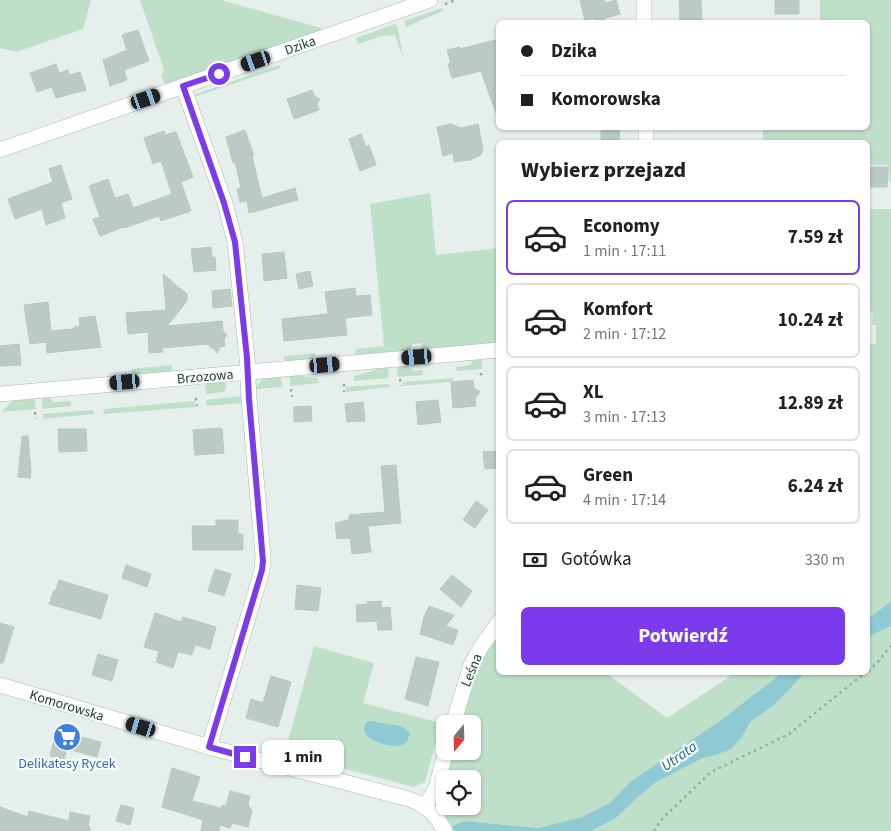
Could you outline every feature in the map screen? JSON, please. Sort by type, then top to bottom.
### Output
[{"type":"street","name":"Dzika","points":[[0,150],[430,0]]},
{"type":"street","points":[[644,0],[644,20]]},
{"type":"street","points":[[183,86],[224,203],[235,242],[248,372],[263,561],[262,570],[209,747]]},
{"type":"street","name":"Brzozowa","points":[[0,394],[496,350]]},
{"type":"street","name":"Leśna","points":[[456,715],[471,664],[496,626]]},
{"type":"street","name":"Komorowska","points":[[0,685],[209,747],[409,799],[425,807],[444,829]]},
{"type":"street","points":[[425,807],[436,788],[444,760]]},
{"type":"path","points":[[481,373],[481,379]]},
{"type":"path","points":[[400,380],[401,386]]},
{"type":"path","points":[[344,384],[344,392]]},
{"type":"path","points":[[291,389],[292,397]]},
{"type":"path","points":[[196,398],[197,406]]},
{"type":"path","points":[[35,412],[36,419]]},
{"type":"path","points":[[870,669],[891,646]]},
{"type":"path","points":[[654,831],[662,819],[711,772],[788,734],[863,675]]},
{"type":"green space","points":[[0,0],[91,0],[83,29],[16,52],[0,48]]},
{"type":"green space","points":[[140,0],[221,0],[321,28],[322,31],[165,85],[161,75],[164,70]]},
{"type":"green space","points":[[820,0],[891,0],[891,182],[889,182],[888,165],[870,165],[870,140],[763,140],[763,130],[870,130],[870,20],[820,20]]},
{"type":"green space","points":[[442,8],[443,11],[406,27],[404,21]]},
{"type":"green space","points":[[395,24],[398,28],[403,58],[395,35],[382,36],[358,44],[356,38]]},
{"type":"green space","points":[[279,65],[280,68],[194,97],[194,95]]},
{"type":"green space","points":[[430,193],[436,255],[496,248],[496,343],[424,350],[421,343],[412,344],[410,351],[355,356],[356,349],[384,346],[370,204]]},
{"type":"green space","points":[[870,209],[891,209],[891,601],[870,617],[870,344],[876,344],[876,325],[872,325],[873,312],[870,311]]},
{"type":"green space","points":[[315,353],[313,360],[285,362],[284,356]]},
{"type":"green space","points":[[475,358],[482,360],[482,369],[457,371],[456,367],[470,365]]},
{"type":"green space","points":[[406,364],[413,371],[423,370],[423,375],[398,377],[397,368],[399,365]]},
{"type":"green space","points":[[172,365],[170,372],[134,375],[131,369]]},
{"type":"green space","points":[[388,366],[389,378],[354,381],[354,376]]},
{"type":"green space","points":[[278,375],[281,378],[282,387],[255,389],[262,379]]},
{"type":"green space","points":[[292,375],[317,378],[319,383],[290,386]]},
{"type":"green space","points":[[453,378],[453,381],[450,382],[403,386],[403,382]]},
{"type":"green space","points":[[223,380],[226,383],[224,392],[206,394],[205,385],[207,382]]},
{"type":"green space","points":[[389,384],[390,387],[346,392],[345,387]]},
{"type":"green space","points":[[44,396],[47,396],[54,402],[71,401],[71,406],[42,409],[42,399]]},
{"type":"green space","points":[[243,396],[243,403],[206,406],[206,400]]},
{"type":"green space","points":[[32,397],[35,400],[36,409],[1,412],[15,399]]},
{"type":"green space","points":[[195,401],[195,407],[104,414],[103,409]]},
{"type":"green space","points":[[93,410],[94,414],[43,419],[43,414]]},
{"type":"green space","points":[[891,626],[891,831],[591,831],[616,818],[656,782],[703,758],[716,755],[742,737],[750,722],[773,706],[803,675],[870,675],[870,636]]},
{"type":"green space","points":[[496,639],[496,675],[609,675],[667,718],[732,675],[779,675],[721,720],[630,782],[610,803],[582,817],[538,828],[464,821],[452,826],[446,815],[481,815],[481,770],[448,770],[450,760],[481,760],[481,715],[462,715],[471,683],[482,657]]},
{"type":"green space","points":[[314,646],[374,663],[363,703],[436,722],[436,741],[425,782],[414,787],[285,753]]},
{"type":"water","points":[[891,601],[891,626],[870,636],[870,617]]},
{"type":"water","name":"Utrata","points":[[779,675],[803,675],[773,706],[750,722],[742,737],[731,749],[703,758],[656,782],[616,818],[591,831],[454,831],[452,826],[464,821],[538,828],[582,817],[610,803],[630,782],[721,720]]},
{"type":"water","points":[[370,721],[402,727],[410,733],[407,742],[397,746],[383,744],[370,738],[364,728],[366,722]]},
{"type":"building","points":[[580,0],[604,0],[605,3],[616,0],[620,14],[604,20],[594,20],[593,18],[585,20]]},
{"type":"building","points":[[679,0],[701,0],[702,20],[680,20]]},
{"type":"building","points":[[775,0],[799,0],[799,14],[775,14]]},
{"type":"building","points":[[138,30],[149,61],[124,70],[127,80],[110,86],[103,60],[127,50],[122,35]]},
{"type":"building","points":[[496,40],[496,113],[481,71],[452,78],[448,64],[451,63],[447,50],[460,47],[460,49]]},
{"type":"building","points":[[56,64],[59,73],[68,70],[69,75],[80,72],[86,90],[56,98],[52,87],[37,92],[30,73]]},
{"type":"building","points":[[312,90],[314,96],[320,99],[317,104],[319,110],[294,119],[287,99]]},
{"type":"building","points":[[451,124],[461,128],[478,124],[483,149],[481,155],[470,160],[454,162],[453,153],[443,156],[437,127]]},
{"type":"building","points":[[245,130],[254,156],[252,156],[262,198],[295,188],[298,200],[249,213],[247,201],[240,202],[237,189],[241,188],[235,162],[233,163],[226,137]]},
{"type":"building","points":[[601,130],[619,130],[620,140],[601,140]]},
{"type":"building","points":[[164,131],[165,135],[176,132],[193,177],[181,182],[191,211],[161,221],[159,216],[100,236],[93,219],[100,217],[89,186],[108,179],[115,198],[128,194],[133,208],[172,194],[161,161],[153,164],[144,138]]},
{"type":"building","points":[[361,134],[366,147],[369,145],[376,165],[360,171],[349,139]]},
{"type":"building","points":[[61,165],[72,199],[61,203],[65,218],[46,225],[42,209],[15,219],[8,199],[53,182],[49,169]]},
{"type":"building","points":[[870,167],[888,167],[887,187],[870,187]]},
{"type":"building","points":[[211,247],[212,257],[215,257],[216,270],[194,272],[191,249]]},
{"type":"building","points":[[284,252],[287,278],[264,281],[262,254]]},
{"type":"building","points":[[310,271],[313,286],[299,289],[296,274]]},
{"type":"building","points":[[163,274],[187,294],[187,301],[167,326],[222,321],[223,331],[227,335],[224,339],[225,346],[220,347],[217,353],[213,348],[210,348],[209,344],[162,348],[163,352],[149,353],[148,332],[128,334],[126,313],[166,310]]},
{"type":"building","points":[[355,288],[356,296],[370,295],[372,315],[345,318],[347,335],[284,341],[282,319],[328,314],[325,292]]},
{"type":"building","points":[[230,289],[232,306],[213,308],[212,291]]},
{"type":"building","points":[[48,302],[51,331],[74,329],[74,327],[80,326],[79,318],[95,316],[101,347],[47,353],[46,342],[30,344],[24,305]]},
{"type":"building","points":[[19,344],[21,365],[0,366],[0,346]]},
{"type":"building","points":[[473,380],[474,388],[480,392],[475,398],[476,406],[453,408],[451,382]]},
{"type":"building","points":[[438,400],[441,422],[418,425],[416,402]]},
{"type":"building","points":[[363,402],[365,421],[347,422],[345,404]]},
{"type":"building","points":[[311,406],[312,421],[294,422],[294,407]]},
{"type":"building","points":[[58,429],[86,429],[87,451],[59,452]]},
{"type":"building","points":[[222,429],[224,453],[195,455],[193,430]]},
{"type":"building","points":[[22,436],[28,436],[30,478],[18,477]]},
{"type":"building","points":[[496,451],[496,468],[485,469],[483,452]]},
{"type":"building","points":[[396,465],[401,523],[368,526],[371,552],[352,554],[350,538],[337,539],[335,523],[349,520],[349,515],[385,512],[381,466]]},
{"type":"building","points":[[476,501],[488,510],[475,528],[463,520]]},
{"type":"building","points":[[216,520],[238,520],[238,534],[243,534],[243,550],[193,550],[192,526],[216,526]]},
{"type":"building","points":[[126,565],[151,574],[147,587],[122,578]]},
{"type":"building","points":[[215,569],[231,574],[224,596],[208,591]]},
{"type":"building","points":[[452,575],[472,591],[461,607],[440,589]]},
{"type":"building","points":[[59,580],[108,595],[101,619],[49,604]]},
{"type":"building","points":[[297,585],[321,588],[318,611],[295,609]]},
{"type":"building","points":[[381,601],[382,608],[390,607],[392,630],[378,630],[377,621],[357,622],[356,605]]},
{"type":"building","points":[[429,606],[454,615],[446,626],[458,630],[453,645],[420,634]]},
{"type":"building","points":[[155,613],[181,622],[183,617],[216,627],[210,649],[195,645],[192,655],[178,652],[173,668],[156,662],[159,651],[144,647]]},
{"type":"building","points":[[0,623],[14,627],[3,663],[0,663]]},
{"type":"building","points":[[98,654],[118,660],[112,681],[92,675]]},
{"type":"building","points":[[416,657],[439,662],[428,706],[405,699]]},
{"type":"building","points":[[271,676],[291,682],[278,727],[246,718],[251,699],[263,703]]},
{"type":"building","points":[[56,731],[101,742],[97,757],[67,749],[64,759],[50,756]]},
{"type":"building","points":[[172,768],[200,777],[192,801],[221,808],[222,805],[226,806],[230,791],[250,796],[248,804],[252,811],[248,827],[232,823],[230,828],[220,825],[219,831],[201,831],[203,820],[162,807]]},
{"type":"building","points":[[121,805],[134,808],[130,825],[116,821]]},
{"type":"building","points":[[0,807],[28,817],[29,811],[69,821],[70,812],[90,816],[88,826],[90,831],[0,831]]},
{"type":"place","name":"Delikatesy Rycek","points":[[67,737]]},
{"type":"route","points":[[219,74],[183,86],[232,229],[247,358],[263,561],[262,570],[209,747],[245,757]]}]
